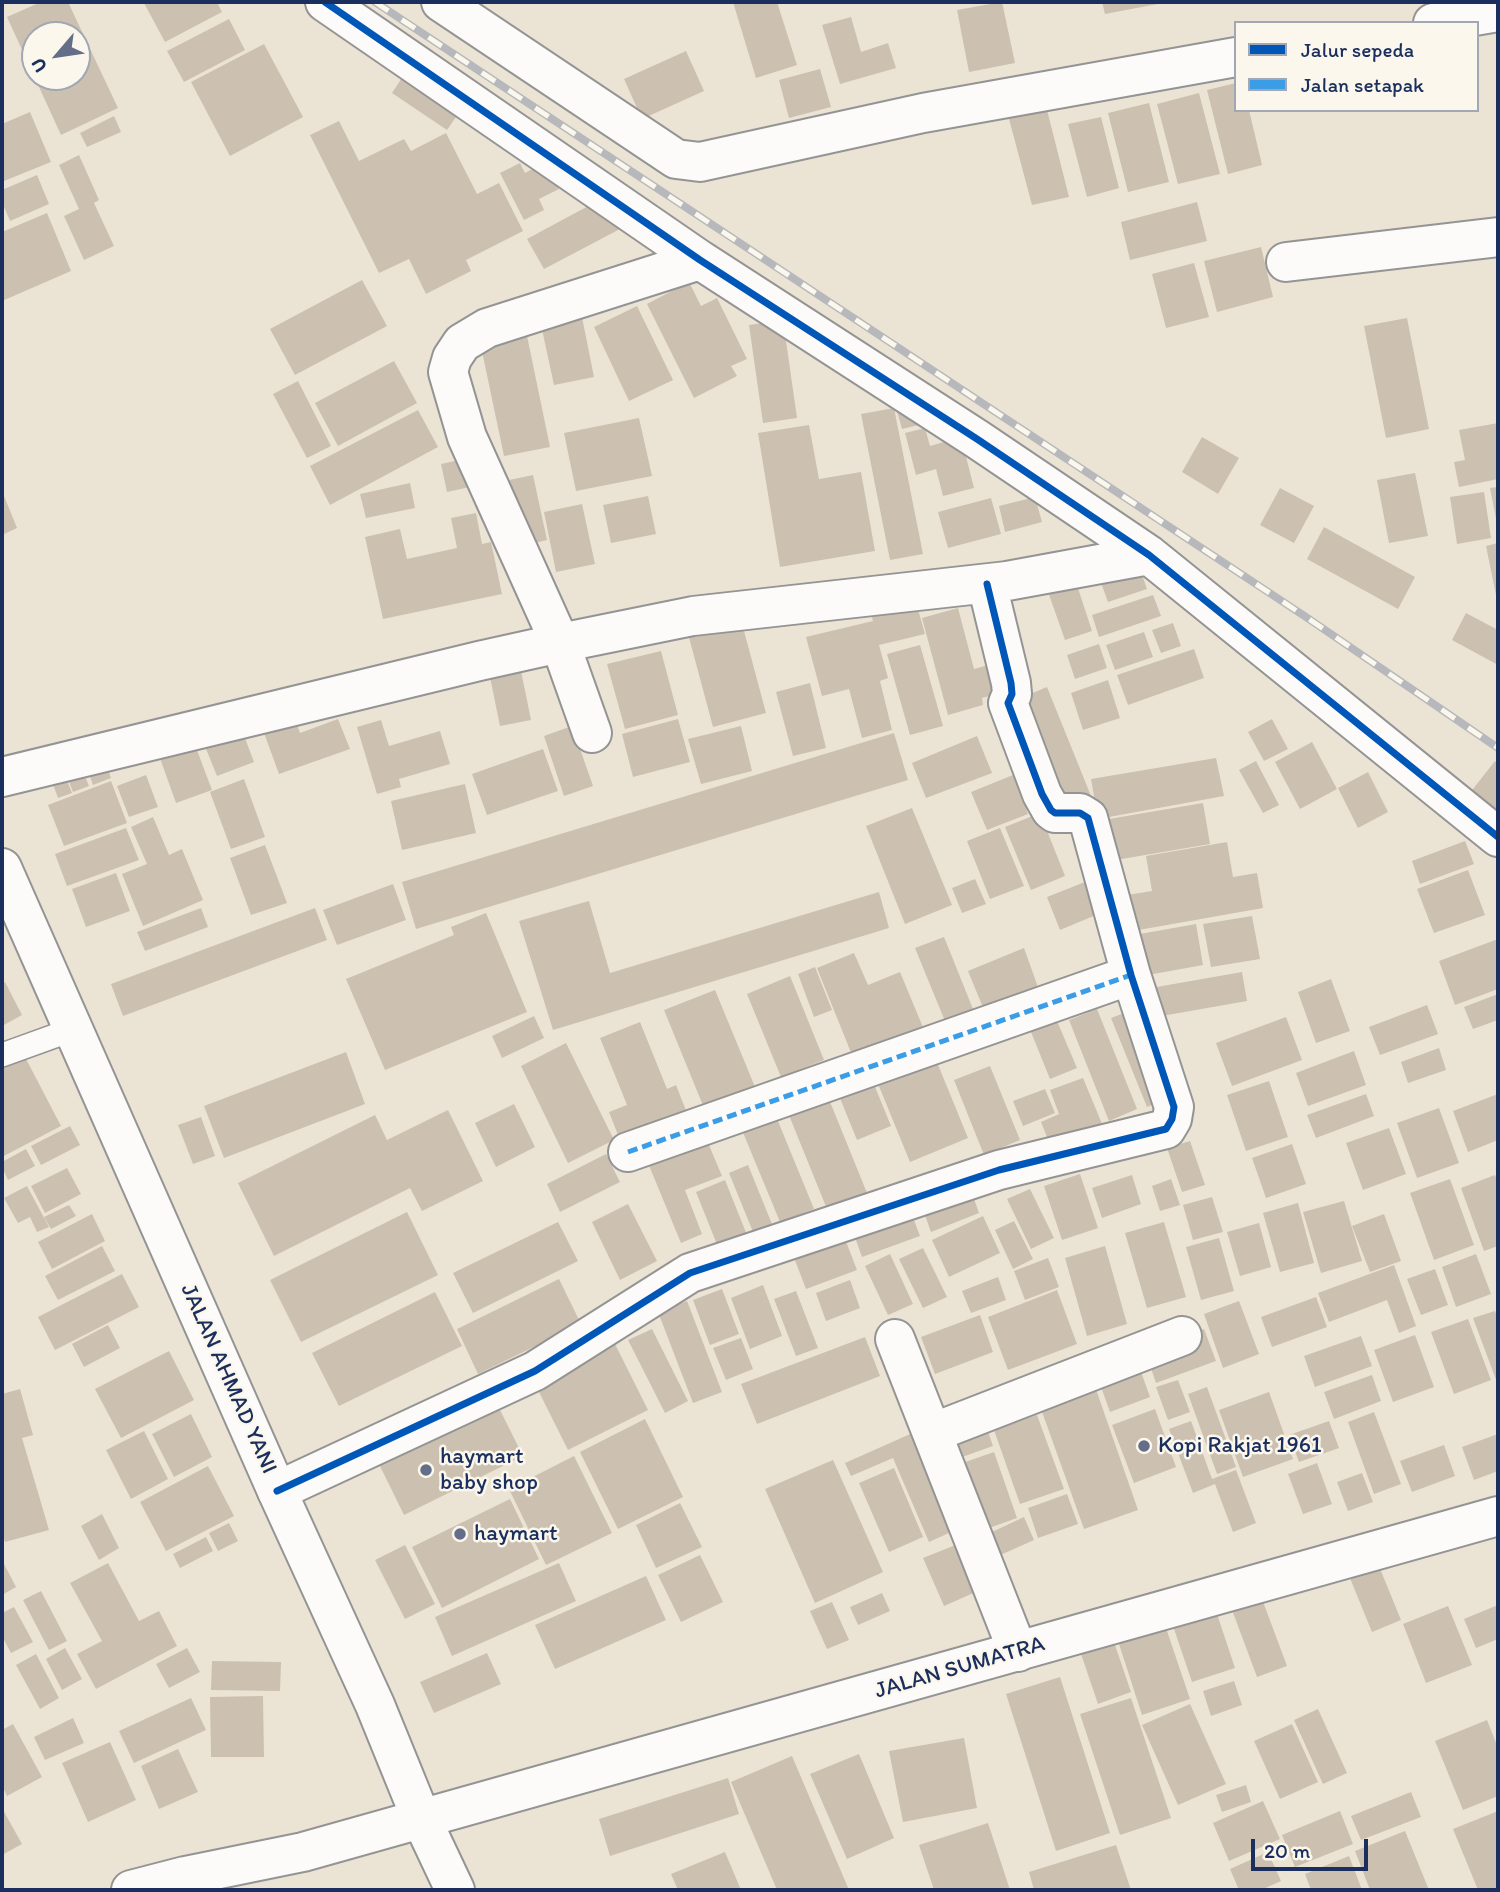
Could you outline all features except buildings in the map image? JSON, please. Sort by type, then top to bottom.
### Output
[{"type":"street","points":[[325,2],[700,260],[977,439],[1149,555],[1498,837]]},
{"type":"street","points":[[441,2],[676,159],[700,162],[923,113],[1234,57]]},
{"type":"street","points":[[1445,21],[1498,12]]},
{"type":"street","points":[[1286,262],[1498,237]]},
{"type":"street","points":[[592,733],[559,643],[467,437],[448,372],[452,358],[462,343],[487,328],[700,260]]},
{"type":"street","points":[[2,777],[559,643],[693,616],[987,584],[1149,555]]},
{"type":"street","points":[[277,1491],[535,1371],[690,1273],[999,1170],[1166,1129],[1172,1119],[1174,1107],[1131,975],[1088,818],[1080,813],[1057,814],[1051,810],[1042,794],[1008,704],[1012,683],[987,584]]},
{"type":"street","name":"JALAN AHMAD YANI","points":[[2,868],[455,1890]]},
{"type":"street","points":[[628,1152],[1131,975]]},
{"type":"street","points":[[932,1433],[1182,1336]]},
{"type":"street","points":[[895,1339],[1018,1652]]},
{"type":"street","name":"JALAN SUMATRA","points":[[131,1890],[303,1852],[1498,1516]]},
{"type":"street","points":[[185,1876],[246,1890]]},
{"type":"lane","points":[[2,1055],[74,1029]]},
{"type":"railway","points":[[375,2],[1306,617],[1498,748]]},
{"type":"marked path","points":[[628,1152],[1131,975]]},
{"type":"cycle path","points":[[325,2],[700,260],[977,439],[1149,555],[1498,837]]},
{"type":"cycle path","points":[[277,1491],[535,1371],[690,1273],[999,1170],[1166,1129],[1172,1119],[1174,1107],[1131,975],[1088,818],[1080,813],[1055,813],[1042,794],[1008,703],[1012,694],[1011,683],[987,584]]},
{"type":"place","name":"Kopi Rakjat 1961","points":[[1144,1446]]},
{"type":"place","name":"haymart baby shop","points":[[426,1470]]},
{"type":"place","name":"haymart","points":[[460,1534]]}]
